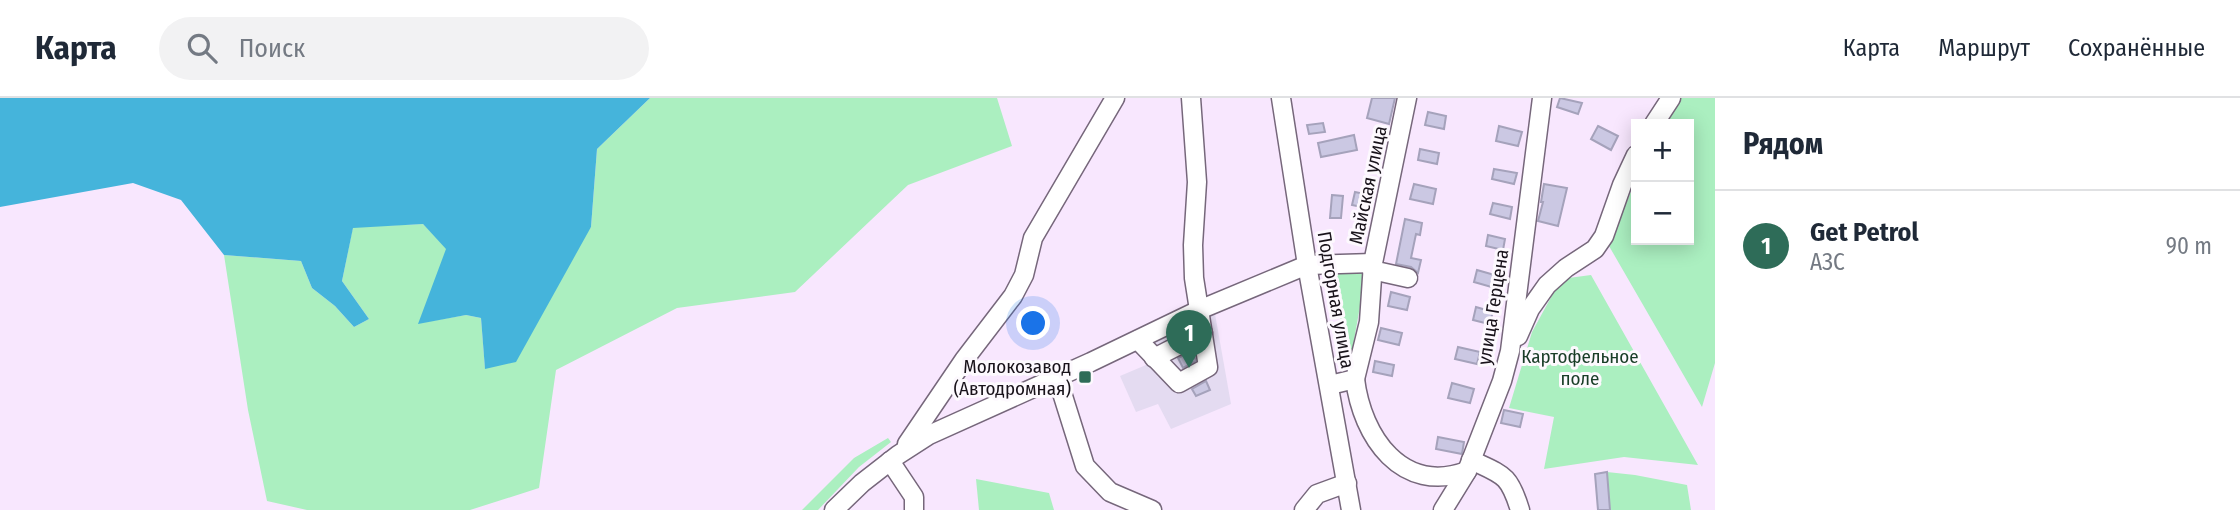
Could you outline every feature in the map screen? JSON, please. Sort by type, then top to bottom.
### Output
[{"type":"street","points":[[894,458],[1013,296],[1024,275],[1033,238],[1115,98]]},
{"type":"street","points":[[1138,340],[1179,383],[1208,367],[1194,278],[1197,181],[1191,98]]},
{"type":"street","name":"Подгорная улица","points":[[1281,98],[1307,265],[1351,510]]},
{"type":"street","name":"Майская улица","points":[[1355,379],[1368,322],[1373,267],[1385,244],[1407,98]]},
{"type":"street","name":"улица Герцена","points":[[1443,510],[1469,465],[1502,381],[1510,351],[1532,159],[1542,98]]},
{"type":"street","points":[[1657,119],[1671,98]]},
{"type":"street","points":[[1510,351],[1530,309],[1547,285],[1566,268],[1595,249],[1604,236],[1631,166]]},
{"type":"street","points":[[834,510],[862,483],[929,435],[1199,310],[1307,265],[1373,267],[1408,278]]},
{"type":"street","points":[[1158,361],[1204,339]]},
{"type":"street","points":[[1057,377],[1085,466],[1110,492],[1152,510]]},
{"type":"street","points":[[1330,384],[1355,379],[1362,413],[1376,441],[1393,460],[1412,471],[1434,476],[1454,476],[1469,465],[1497,471],[1513,487],[1520,510]]},
{"type":"street","points":[[894,458],[914,497],[915,510]]},
{"type":"street","points":[[1304,510],[1317,494],[1347,483]]},
{"type":"shaded area","points":[[1215,314],[1231,404],[1171,429],[1158,404],[1136,412],[1120,376],[1146,365],[1139,350]]},
{"type":"green space","points":[[650,98],[997,98],[1012,146],[908,185],[795,292],[677,308],[556,370],[539,488],[470,510],[307,510],[267,501],[248,410],[224,255],[301,261],[312,288],[335,306],[354,327],[369,319],[342,281],[353,227],[423,224],[447,249],[419,323],[466,315],[481,318],[485,368],[591,227],[597,149]]},
{"type":"green space","points":[[1680,98],[1715,98],[1715,363],[1702,407],[1609,246],[1631,191],[1631,245],[1694,245],[1694,119],[1664,119]]},
{"type":"green space","points":[[1330,272],[1366,272],[1350,363]]},
{"type":"green space","name":"Картофельное поле","points":[[1591,275],[1698,465],[1624,457],[1544,469],[1554,417],[1509,408],[1532,332],[1561,279]]},
{"type":"green space","points":[[888,438],[891,442],[859,467],[818,510],[802,510],[854,458]]},
{"type":"green space","points":[[1607,472],[1687,485],[1691,510],[1610,510]]},
{"type":"green space","points":[[976,479],[1049,493],[1054,510],[979,510]]},
{"type":"water","points":[[0,98],[650,98],[597,149],[591,227],[516,362],[485,369],[481,318],[466,315],[418,324],[446,249],[423,224],[353,228],[342,281],[369,319],[354,327],[335,306],[312,288],[301,261],[224,255],[181,200],[133,183],[0,207]]},
{"type":"building","points":[[1372,98],[1395,98],[1389,124],[1367,118]]},
{"type":"building","points":[[1560,98],[1582,103],[1578,114],[1557,107]]},
{"type":"building","points":[[1428,112],[1446,116],[1444,129],[1425,125]]},
{"type":"building","points":[[1323,123],[1325,132],[1309,134],[1307,125]]},
{"type":"building","points":[[1499,126],[1522,132],[1518,146],[1496,141]]},
{"type":"building","points":[[1598,126],[1618,136],[1611,150],[1591,139]]},
{"type":"building","points":[[1354,135],[1357,150],[1321,157],[1318,143]]},
{"type":"building","points":[[1420,149],[1439,153],[1437,164],[1418,160]]},
{"type":"building","points":[[1494,169],[1517,173],[1514,184],[1492,179]]},
{"type":"building","points":[[1414,184],[1436,189],[1433,204],[1410,199]]},
{"type":"building","points":[[1544,184],[1567,188],[1558,226],[1538,221]]},
{"type":"building","points":[[1355,192],[1374,196],[1371,209],[1352,205]]},
{"type":"building","points":[[1332,195],[1343,196],[1341,218],[1330,218]]},
{"type":"building","points":[[1493,203],[1512,207],[1510,219],[1490,214]]},
{"type":"building","points":[[1405,219],[1422,223],[1420,235],[1416,234],[1411,258],[1421,260],[1418,273],[1411,267],[1396,264]]},
{"type":"building","points":[[1488,235],[1505,239],[1503,250],[1486,246]]},
{"type":"building","points":[[1477,270],[1498,276],[1495,288],[1474,282]]},
{"type":"building","points":[[1391,292],[1410,297],[1407,310],[1388,306]]},
{"type":"building","points":[[1476,307],[1493,312],[1489,324],[1473,320]]},
{"type":"building","points":[[1381,328],[1402,333],[1399,345],[1378,340]]},
{"type":"building","points":[[1458,347],[1480,352],[1477,364],[1455,359]]},
{"type":"building","points":[[1192,351],[1196,361],[1183,368],[1178,358]]},
{"type":"building","points":[[1375,361],[1394,365],[1392,376],[1373,372]]},
{"type":"building","points":[[1206,381],[1210,390],[1196,396],[1192,389]]},
{"type":"building","points":[[1452,383],[1474,389],[1470,403],[1448,398]]},
{"type":"building","points":[[1504,410],[1523,414],[1520,427],[1501,423]]},
{"type":"building","points":[[1438,437],[1464,442],[1462,454],[1436,449]]},
{"type":"building","points":[[1607,472],[1610,510],[1598,510],[1595,474]]},
{"type":"place","name":"Get Petrol","points":[[1189,368]]},
{"type":"place","name":"Молокозавод (Автодромная)","points":[[1085,377]]}]
